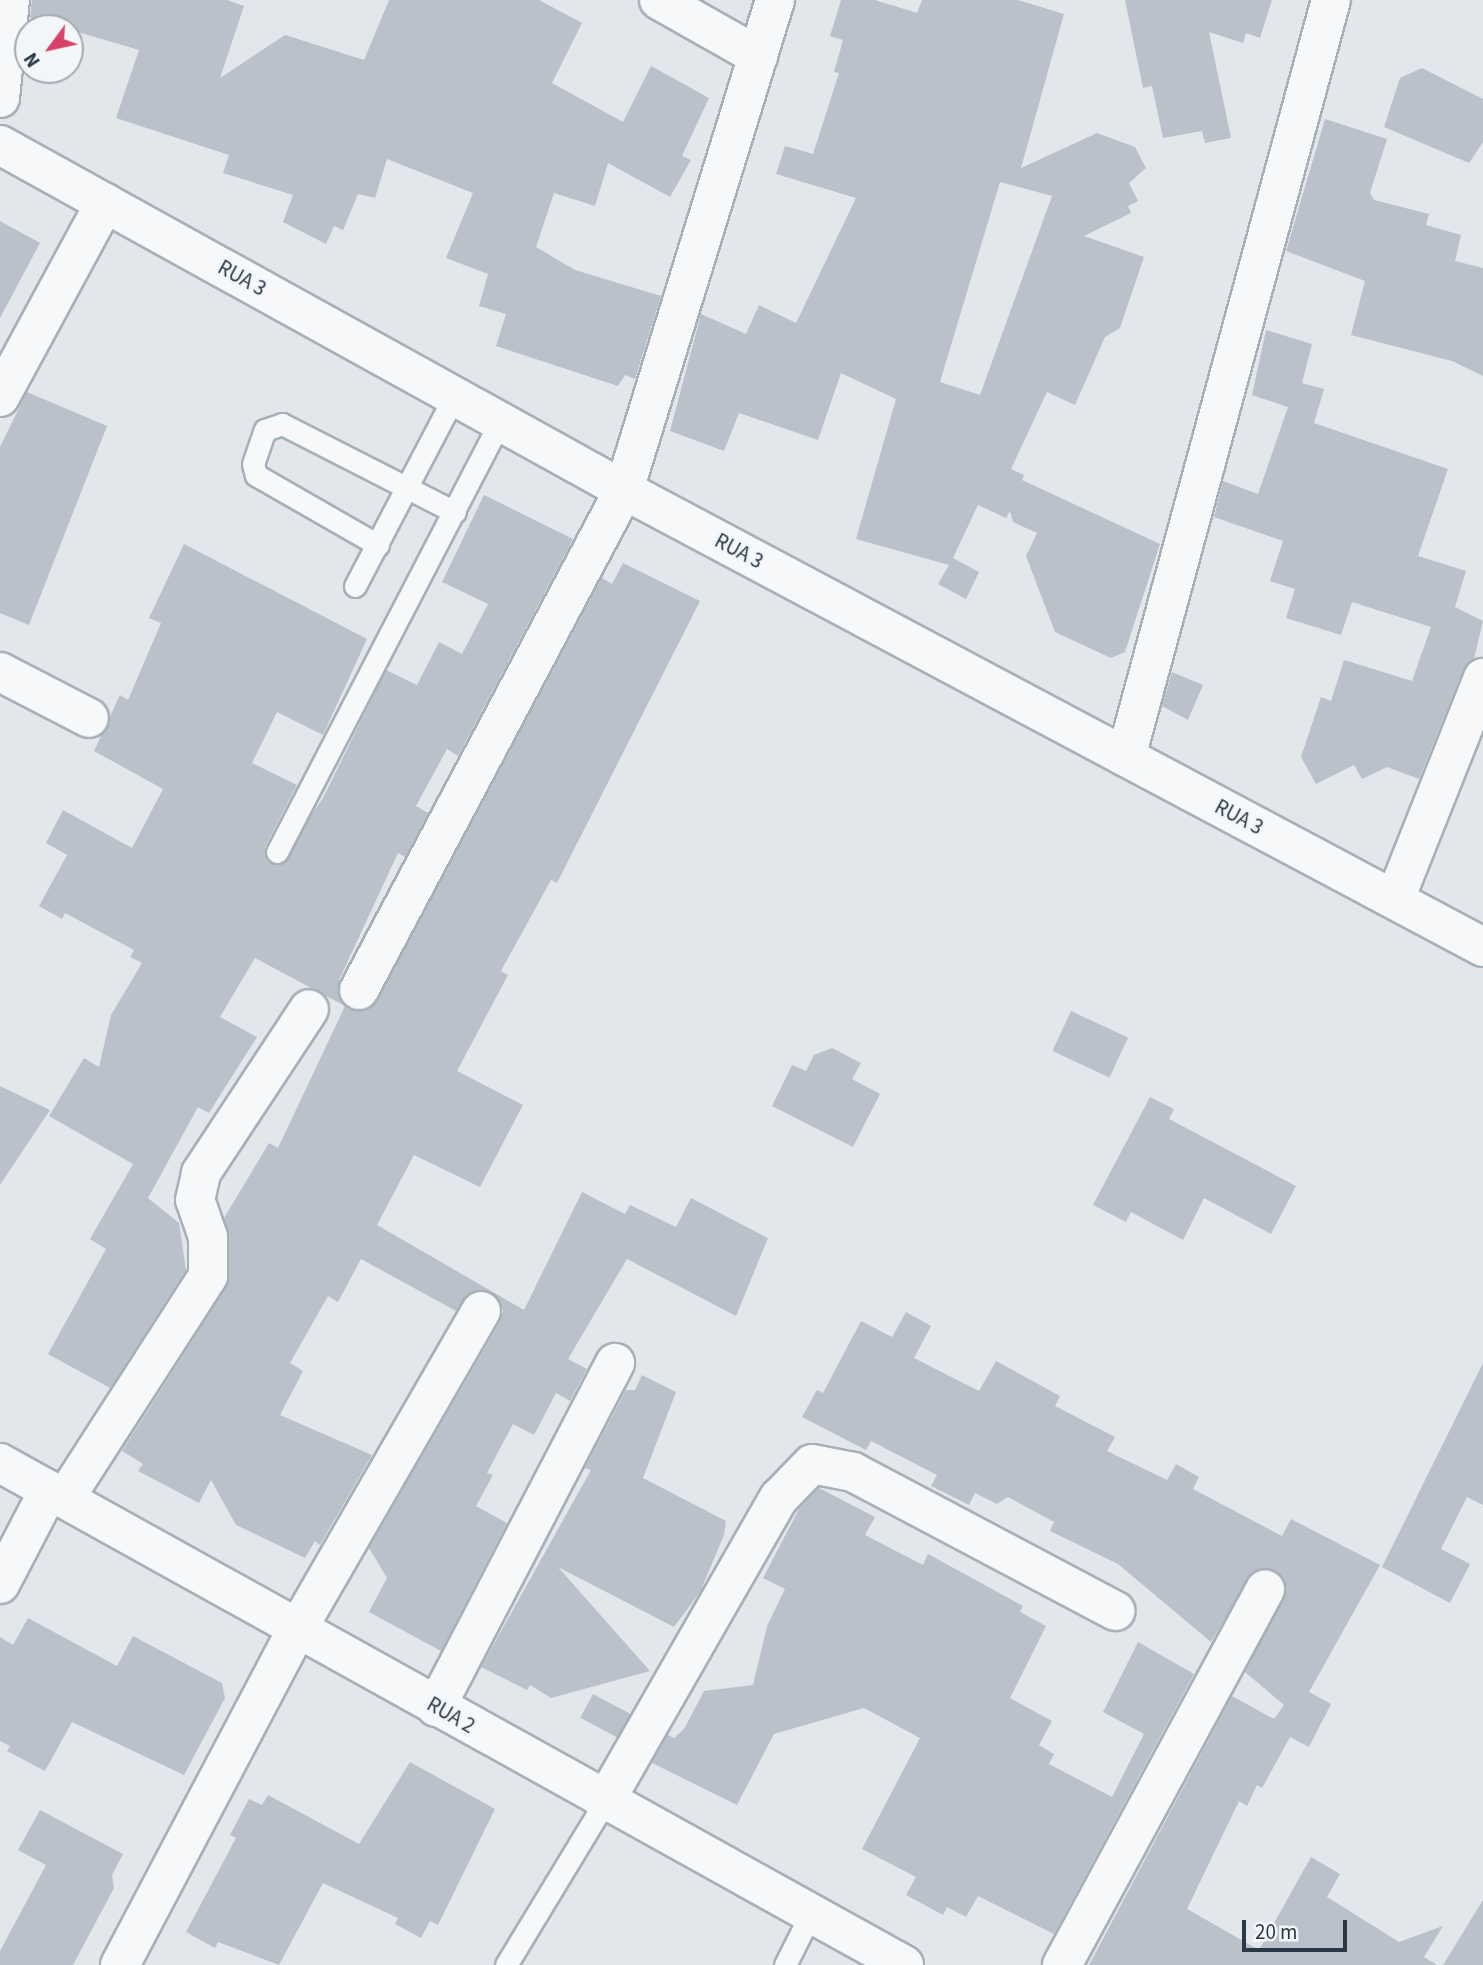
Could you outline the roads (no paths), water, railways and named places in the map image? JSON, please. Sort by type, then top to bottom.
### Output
[{"type":"street","points":[[0,98],[9,0]]},
{"type":"street","points":[[659,0],[758,57]]},
{"type":"street","points":[[359,990],[624,490],[775,0]]},
{"type":"street","points":[[1125,757],[1331,0]]},
{"type":"street","name":"RUA 3","points":[[0,145],[624,490],[1483,947]]},
{"type":"street","points":[[0,397],[105,202]]},
{"type":"street","points":[[0,671],[89,718]]},
{"type":"street","points":[[1395,899],[1483,678]]},
{"type":"street","points":[[0,1584],[57,1494],[208,1276],[208,1237],[195,1200],[201,1173],[309,1009]]},
{"type":"street","points":[[120,1965],[298,1628],[481,1311]]},
{"type":"street","points":[[436,1707],[615,1363]]},
{"type":"street","name":"RUA 2","points":[[0,1463],[298,1628],[604,1803],[904,1965]]},
{"type":"street","points":[[604,1803],[779,1498],[812,1464],[853,1472],[1116,1611]]},
{"type":"street","points":[[1062,1965],[1265,1589]]},
{"type":"lane","points":[[355,586],[410,489],[455,396]]},
{"type":"lane","points":[[276,852],[501,420]]},
{"type":"lane","points":[[378,545],[256,475],[253,464],[265,430],[282,424],[455,512]]},
{"type":"lane","points":[[506,1965],[604,1803]]},
{"type":"lane","points":[[785,1965],[810,1915]]}]
